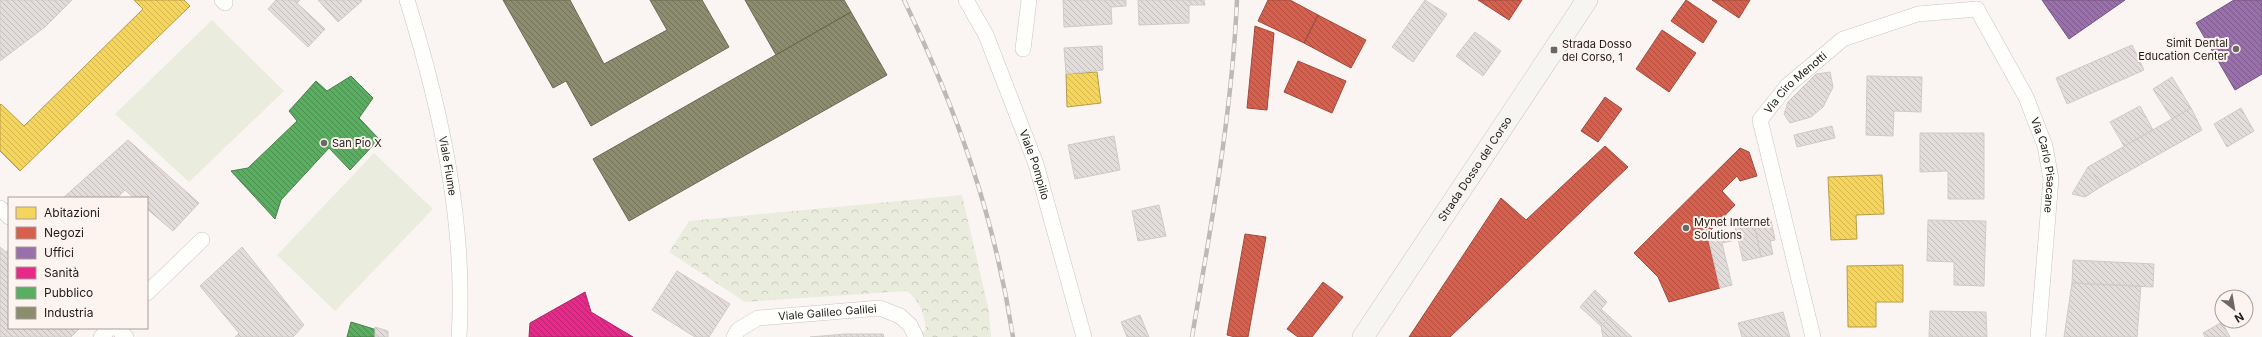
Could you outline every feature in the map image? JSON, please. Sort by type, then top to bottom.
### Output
[{"type":"main road","name":"Strada Dosso del Corso","points":[[1363,337],[1587,0]]},
{"type":"street","name":"Viale Fiume","points":[[407,0],[427,66],[447,160],[460,257],[459,337]]},
{"type":"street","name":"Viale Pompilio","points":[[966,0],[986,35],[1036,164],[1084,337]]},
{"type":"street","points":[[1023,48],[1029,0]]},
{"type":"street","name":"Via Ciro Menotti","points":[[1813,337],[1760,120],[1787,86],[1843,39],[1918,14],[1981,4]]},
{"type":"street","name":"Via Carlo Pisacane","points":[[1981,4],[2026,98],[2046,146],[2051,178],[2038,337]]},
{"type":"street","points":[[0,208],[8,216]]},
{"type":"street","points":[[148,292],[202,240]]},
{"type":"street","name":"Viale Galileo Galilei","points":[[734,337],[738,330],[758,318],[880,308],[900,316],[910,325],[916,337]]},
{"type":"street","points":[[101,337],[109,329]]},
{"type":"street","points":[[118,329],[126,337]]},
{"type":"green space","points":[[212,20],[284,91],[189,182],[115,114]]},
{"type":"green space","points":[[374,153],[433,209],[335,311],[277,255]]},
{"type":"green space","points":[[962,195],[989,311],[991,337],[920,337],[926,329],[924,317],[918,303],[907,291],[745,302],[669,252],[689,221]]},
{"type":"building: Abitazioni","points":[[134,0],[184,0],[190,6],[20,171],[0,151],[0,105],[1,104],[24,126],[143,9]]},
{"type":"building: Abitazioni","points":[[1097,72],[1101,103],[1067,107],[1066,74]]},
{"type":"building: Abitazioni","points":[[1882,175],[1884,214],[1856,215],[1857,239],[1831,240],[1828,177]]},
{"type":"building: Abitazioni","points":[[1903,265],[1903,302],[1876,302],[1876,327],[1848,327],[1847,266]]},
{"type":"building: Negozi","points":[[1268,0],[1290,0],[1318,15],[1304,43],[1258,21]]},
{"type":"building: Negozi","points":[[1478,0],[1522,0],[1509,20]]},
{"type":"building: Negozi","points":[[1686,0],[1717,21],[1703,43],[1671,21]]},
{"type":"building: Negozi","points":[[1712,0],[1750,0],[1739,18]]},
{"type":"building: Negozi","points":[[1318,15],[1366,40],[1351,68],[1304,43]]},
{"type":"building: Negozi","points":[[1255,26],[1274,33],[1267,110],[1247,108]]},
{"type":"building: Negozi","points":[[1662,30],[1696,53],[1669,92],[1636,69]]},
{"type":"building: Negozi","points":[[1298,61],[1346,81],[1332,113],[1284,92]]},
{"type":"building: Negozi","points":[[1605,97],[1622,109],[1598,142],[1581,131]]},
{"type":"building: Negozi","points":[[1605,146],[1628,167],[1450,337],[1409,337],[1501,198],[1526,220]]},
{"type":"building: Negozi","name":"Mynet Internet Solutions","points":[[1740,148],[1749,152],[1757,176],[1740,181],[1737,176],[1722,191],[1735,205],[1707,234],[1720,288],[1669,302],[1658,277],[1634,253]]},
{"type":"building: Negozi","points":[[1245,234],[1266,237],[1248,337],[1235,337],[1227,335]]},
{"type":"building: Negozi","points":[[1323,282],[1343,297],[1312,337],[1298,337],[1287,329]]},
{"type":"building: Uffici","points":[[2042,0],[2125,0],[2069,39]]},
{"type":"building: Uffici","name":"Simit Dental Education Center","points":[[2234,0],[2262,0],[2262,74],[2235,90],[2196,23]]},
{"type":"building: Sanità","points":[[585,292],[591,312],[633,337],[529,337],[530,323]]},
{"type":"building: Pubblico","name":"San Pio X","points":[[351,76],[373,98],[359,118],[379,139],[350,170],[329,148],[281,200],[275,219],[231,171],[248,168],[297,121],[289,111],[316,81],[327,91]]},
{"type":"building: Pubblico","points":[[351,322],[377,330],[375,337],[347,337]]},
{"type":"building: Industria","points":[[503,0],[570,0],[604,64],[667,30],[650,0],[702,0],[729,47],[591,126],[566,81],[553,88]]},
{"type":"building: Industria","points":[[745,0],[844,0],[851,12],[776,55]]},
{"type":"building: Industria","points":[[851,12],[887,75],[629,221],[593,159]]},
{"type":"building: Altro","points":[[0,0],[72,0],[45,27],[0,61]]},
{"type":"building: Altro","points":[[276,0],[300,0],[297,3],[325,29],[308,47],[268,9]]},
{"type":"building: Altro","points":[[318,0],[361,0],[362,1],[338,22]]},
{"type":"building: Altro","points":[[1063,0],[1126,0],[1126,6],[1111,7],[1112,24],[1064,27]]},
{"type":"building: Altro","points":[[1138,0],[1204,0],[1205,5],[1189,5],[1189,23],[1139,25]]},
{"type":"building: Altro","points":[[1425,0],[1447,14],[1413,62],[1392,47]]},
{"type":"building: Altro","points":[[1475,32],[1501,51],[1483,76],[1456,56]]},
{"type":"building: Altro","points":[[2132,45],[2144,70],[2067,104],[2056,78]]},
{"type":"building: Altro","points":[[1102,46],[1103,70],[1066,74],[1064,48]]},
{"type":"building: Altro","points":[[1830,72],[1833,87],[1823,107],[1811,117],[1790,123],[1784,114],[1788,102],[1816,74]]},
{"type":"building: Altro","points":[[1867,76],[1922,77],[1921,112],[1894,111],[1893,136],[1866,135]]},
{"type":"building: Altro","points":[[2172,77],[2191,108],[2172,119],[2153,89]]},
{"type":"building: Altro","points":[[2140,106],[2153,130],[2124,146],[2110,122]]},
{"type":"building: Altro","points":[[2191,108],[2202,130],[2102,186],[2088,167]]},
{"type":"building: Altro","points":[[2241,108],[2254,131],[2227,147],[2214,124]]},
{"type":"building: Altro","points":[[1832,126],[1835,138],[1797,147],[1794,135]]},
{"type":"building: Altro","points":[[1920,133],[1984,133],[1984,199],[1948,199],[1948,171],[1920,172]]},
{"type":"building: Altro","points":[[1114,136],[1120,170],[1075,179],[1068,145]]},
{"type":"building: Altro","points":[[128,140],[199,203],[173,231],[148,210],[148,197],[133,197],[125,190],[118,197],[64,197]]},
{"type":"building: Altro","points":[[2088,167],[2102,186],[2085,197],[2072,194]]},
{"type":"building: Altro","points":[[1159,205],[1166,236],[1138,241],[1132,211]]},
{"type":"building: Altro","points":[[1771,220],[1775,240],[1770,241],[1773,254],[1761,257],[1754,223]]},
{"type":"building: Altro","points":[[1928,220],[1986,221],[1984,286],[1954,285],[1954,262],[1927,261]]},
{"type":"building: Altro","points":[[1754,222],[1761,257],[1743,261],[1735,226]]},
{"type":"building: Altro","points":[[1733,231],[1736,240],[1722,243],[1732,285],[1720,288],[1708,237]]},
{"type":"building: Altro","points":[[0,247],[6,252],[8,250],[8,329],[79,329],[71,337],[0,337]]},
{"type":"building: Altro","points":[[242,247],[304,325],[293,337],[235,337],[239,333],[200,286]]},
{"type":"building: Altro","points":[[2073,260],[2154,264],[2153,287],[2072,283]]},
{"type":"building: Altro","points":[[677,271],[730,304],[709,337],[695,337],[652,310]]},
{"type":"building: Altro","points":[[2072,283],[2141,286],[2137,337],[2064,337]]},
{"type":"building: Altro","points":[[1595,290],[1607,302],[1601,309],[1610,317],[1601,326],[1580,307]]},
{"type":"building: Altro","points":[[1930,311],[1986,312],[1987,337],[1929,337]]},
{"type":"building: Altro","points":[[1783,312],[1790,337],[1742,337],[1738,323]]},
{"type":"building: Altro","points":[[1140,315],[1149,337],[1127,337],[1121,322]]},
{"type":"building: Altro","points":[[1610,317],[1632,337],[1603,337],[1601,326]]},
{"type":"building: Altro","points":[[375,327],[388,331],[388,337],[375,337]]},
{"type":"building: Altro","points":[[2214,327],[2214,329],[2226,329],[2230,337],[2205,337],[2203,333]]},
{"type":"building: Altro","points":[[845,334],[883,334],[884,337],[810,337]]},
{"type":"railway","points":[[904,0],[941,82],[971,164],[995,248],[1013,337]]},
{"type":"railway","points":[[1192,337],[1226,127],[1231,85],[1237,0]]},
{"type":"place","name":"Simit Dental Education Center","points":[[2236,49]]},
{"type":"place","name":"Strada Dosso del Corso, 1","points":[[1554,50]]},
{"type":"place","name":"San Pio X","points":[[324,143]]},
{"type":"place","name":"Mynet Internet Solutions","points":[[1686,228]]}]
